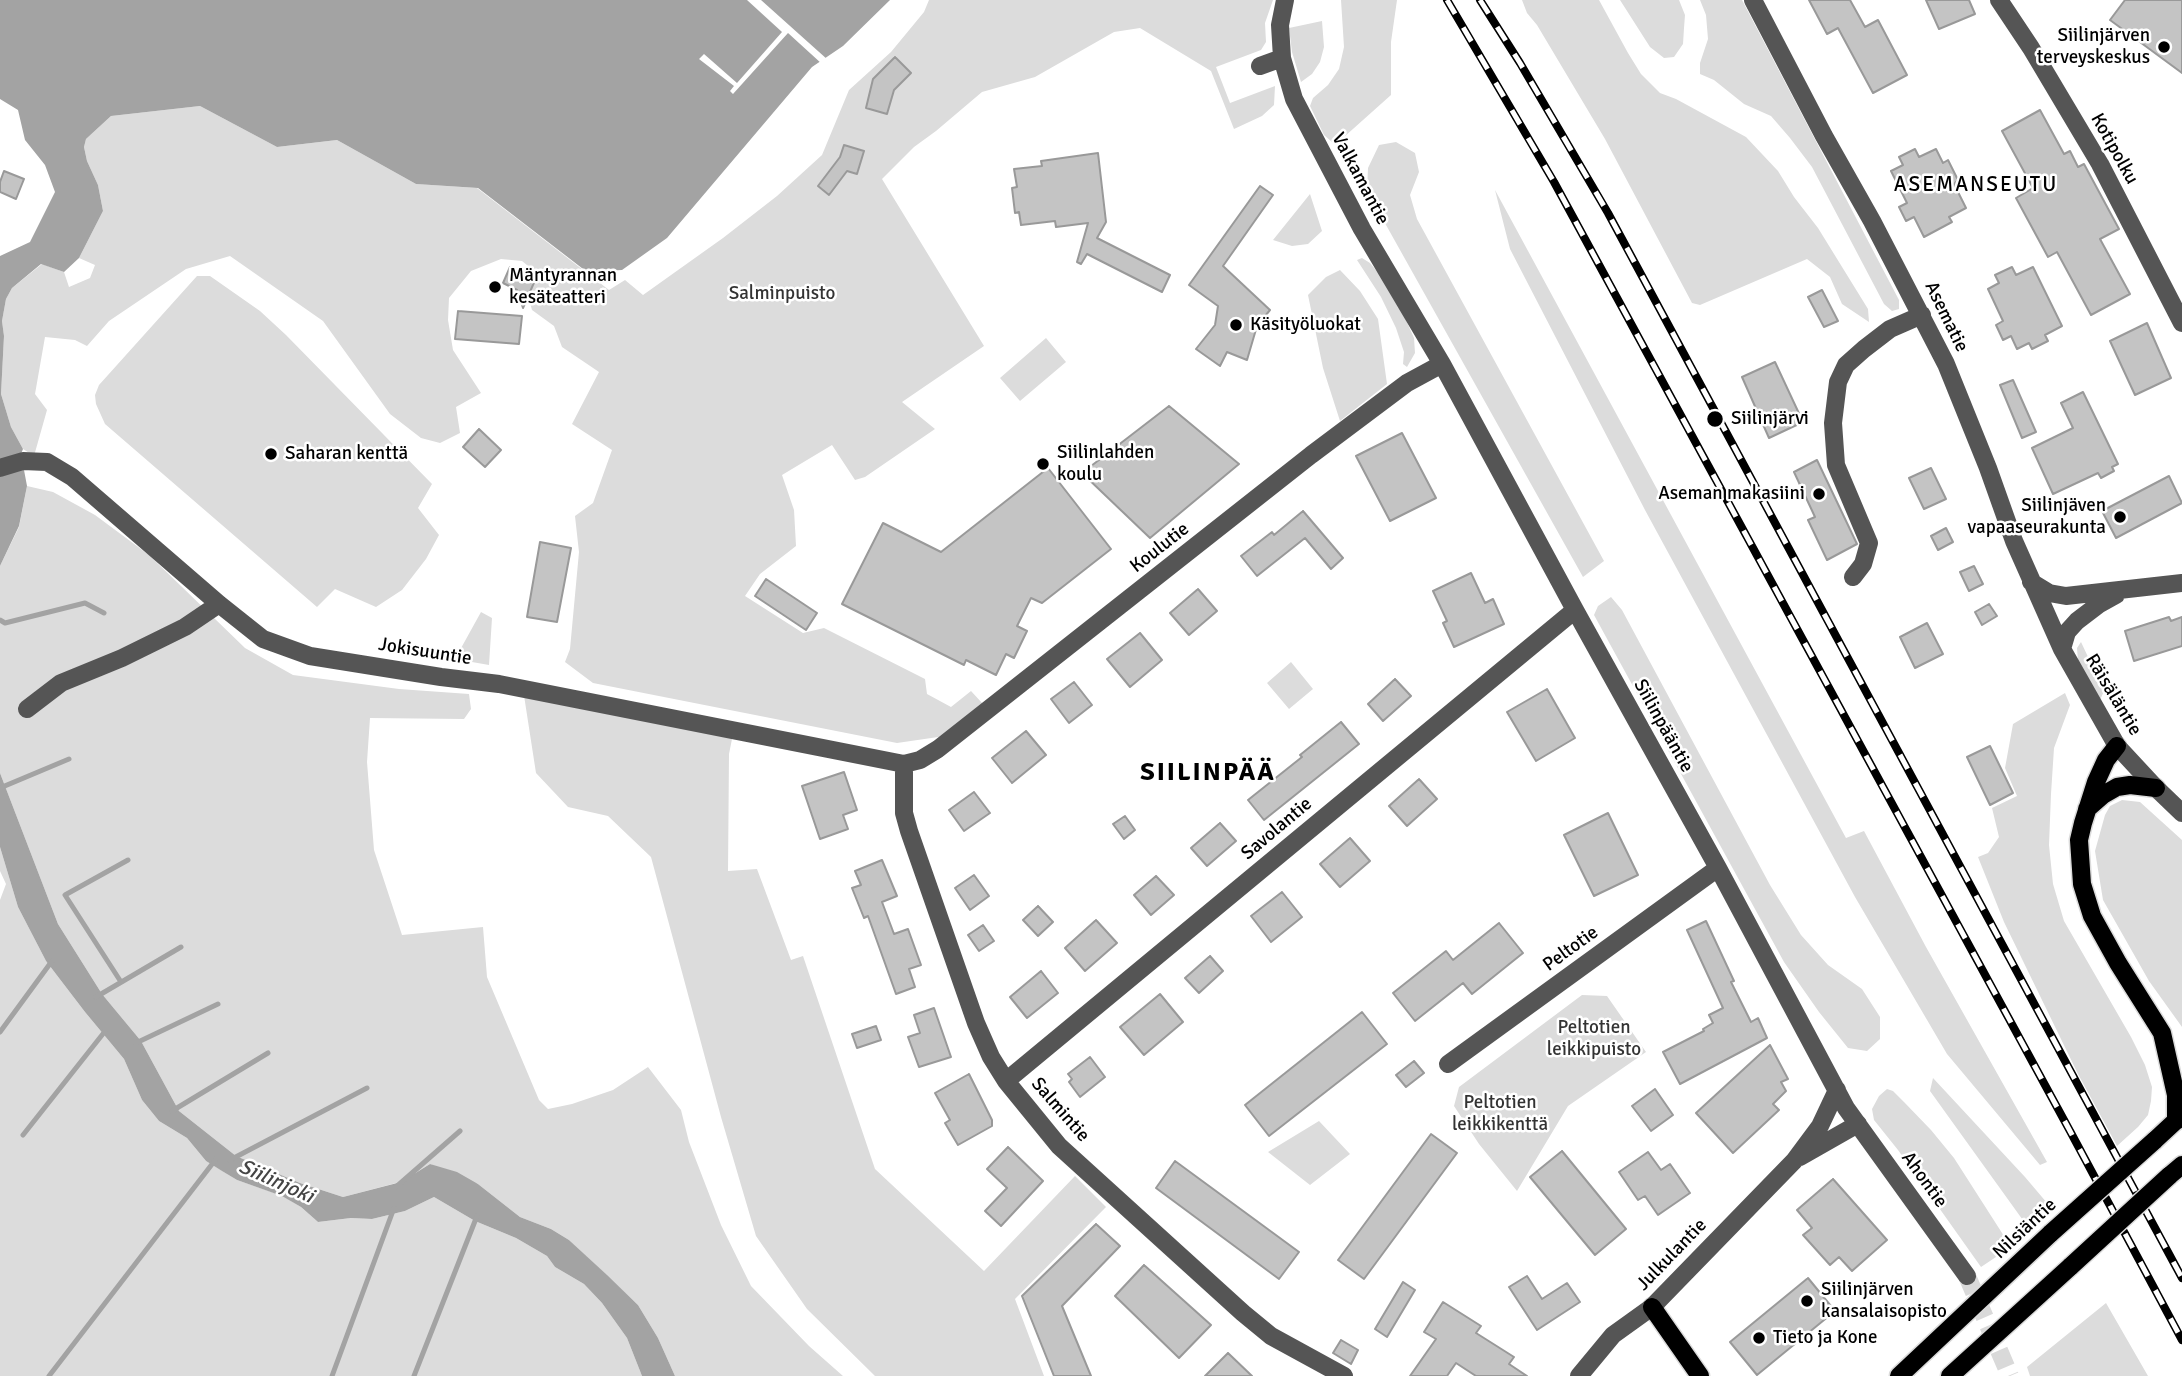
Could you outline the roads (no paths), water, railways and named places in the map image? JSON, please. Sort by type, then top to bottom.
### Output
[{"type":"main road","points":[[2117,746],[2106,760],[2087,809],[2079,841],[2079,863],[2092,916],[2162,1033],[2179,1118]]},
{"type":"main road","points":[[2087,809],[2103,795],[2117,788],[2130,785],[2156,788]]},
{"type":"main road","points":[[2162,1033],[2182,1047]]},
{"type":"main road","name":"Nilsiäntie","points":[[1899,1376],[2050,1233],[2179,1118]]},
{"type":"main road","points":[[1950,1376],[2176,1171]]},
{"type":"main road","points":[[1652,1307],[1700,1376]]},
{"type":"street","name":"Valkamantie","points":[[1285,0],[1280,25],[1282,58],[1294,99],[1362,229],[1442,364]]},
{"type":"street","name":"Asematie","points":[[1753,0],[1946,364],[2031,582]]},
{"type":"street","name":"Kotipolku","points":[[1999,0],[2100,164],[2182,323]]},
{"type":"street","points":[[1260,66],[1282,58]]},
{"type":"street","points":[[1853,577],[1863,564],[1869,543],[1836,465],[1833,423],[1838,382],[1846,365],[1864,349],[1890,329],[1922,315]]},
{"type":"street","name":"Siilinpääntie","points":[[1442,364],[1846,1108]]},
{"type":"street","name":"Koulutie","points":[[904,764],[919,760],[939,749],[1311,455],[1407,383],[1442,364]]},
{"type":"street","name":"Jokisuuntie","points":[[0,468],[23,461],[47,462],[72,477],[263,639],[310,656],[499,684],[904,764]]},
{"type":"street","points":[[2031,582],[2049,593],[2066,596],[2122,592],[2182,583]]},
{"type":"street","name":"Räisäläntie","points":[[2031,582],[2062,649],[2117,746],[2182,813]]},
{"type":"street","points":[[2062,649],[2067,632],[2077,621],[2122,592]]},
{"type":"street","points":[[27,709],[61,683],[122,658],[185,627],[219,604]]},
{"type":"street","name":"Savolantie","points":[[1006,1081],[1575,610]]},
{"type":"street","name":"Salmintie","points":[[904,764],[904,814],[909,831],[976,1023],[991,1057],[1006,1081],[1059,1146],[1243,1313],[1271,1336],[1344,1376]]},
{"type":"street","name":"Peltotie","points":[[1448,1064],[1718,868]]},
{"type":"street","name":"Julkulantie","points":[[1579,1376],[1613,1335],[1652,1307],[1794,1161],[1820,1126],[1837,1090]]},
{"type":"street","name":"Ahontie","points":[[1846,1108],[1967,1276]]},
{"type":"street","name":"Julkulantie","points":[[1794,1161],[1858,1124]]},
{"type":"water","points":[[0,0],[890,0],[843,46],[812,67],[667,238],[622,270],[587,272],[478,188],[416,184],[337,140],[277,147],[200,106],[111,116],[86,139],[84,147],[98,185],[103,211],[79,258],[64,272],[41,264],[12,288],[6,299],[2,321],[4,336],[1,394],[11,427],[23,449],[21,454],[27,486],[19,526],[0,566],[0,256],[30,242],[55,192],[45,165],[25,140],[18,110],[0,99]]},
{"type":"water","name":"Siilinjoki","points":[[0,773],[58,924],[102,994],[141,1041],[179,1111],[236,1156],[300,1183],[343,1197],[401,1182],[430,1164],[457,1172],[478,1184],[520,1217],[551,1229],[569,1240],[607,1275],[638,1305],[658,1338],[675,1376],[642,1376],[627,1338],[602,1303],[584,1284],[555,1267],[547,1256],[516,1238],[475,1221],[434,1197],[405,1211],[372,1219],[351,1218],[318,1222],[301,1207],[282,1196],[237,1180],[206,1161],[187,1138],[159,1121],[142,1100],[124,1059],[46,961],[18,907],[0,847]]},
{"type":"waterway","points":[[0,620],[5,623],[85,603],[104,613]]},
{"type":"waterway","points":[[0,788],[69,759]]},
{"type":"waterway","points":[[121,982],[65,895],[128,860]]},
{"type":"waterway","points":[[96,997],[181,947]]},
{"type":"waterway","points":[[0,1032],[52,961]]},
{"type":"waterway","points":[[136,1043],[218,1004]]},
{"type":"waterway","points":[[23,1135],[106,1030]]},
{"type":"waterway","points":[[172,1111],[268,1053]]},
{"type":"waterway","name":"Siilinjoki","points":[[230,1160],[367,1088]]},
{"type":"waterway","points":[[396,1187],[460,1131]]},
{"type":"waterway","points":[[49,1376],[216,1159]]},
{"type":"waterway","points":[[332,1376],[394,1208]]},
{"type":"waterway","points":[[414,1376],[477,1216]]},
{"type":"tunnel","points":[[1967,1276],[2010,1376]]},
{"type":"railway","points":[[1447,0],[1554,182],[2182,1340]]},
{"type":"railway","points":[[1480,0],[1608,213],[2182,1278]]},
{"type":"place","name":"Siilinjärven terveyskeskus","points":[[2164,47]]},
{"type":"place","name":"Mäntyrannan kesäteatteri","points":[[495,287]]},
{"type":"place","name":"Käsityöluokat","points":[[1236,325]]},
{"type":"place","name":"Siilinjärvi","points":[[1715,419]]},
{"type":"place","name":"Saharan kenttä","points":[[271,454]]},
{"type":"place","name":"Siilinlahden koulu","points":[[1043,464]]},
{"type":"place","name":"Aseman makasiini","points":[[1819,494]]},
{"type":"place","name":"Siilinjäven vapaaseurakunta","points":[[2120,517]]},
{"type":"place","name":"Siilinjärven kansalaisopisto","points":[[1807,1301]]},
{"type":"place","name":"Tieto ja Kone","points":[[1759,1338]]},
{"type":"district","name":"ASEMANSEUTU","points":[[1976,185]]},
{"type":"district","name":"SIILINPÄÄ","points":[[1208,773]]},
{"type":"park label","name":"Salminpuisto","points":[[782,294]]},
{"type":"park label","name":"Peltotien leikkipuisto","points":[[1594,1039]]},
{"type":"park label","name":"Peltotien leikkikenttä","points":[[1500,1114]]}]
